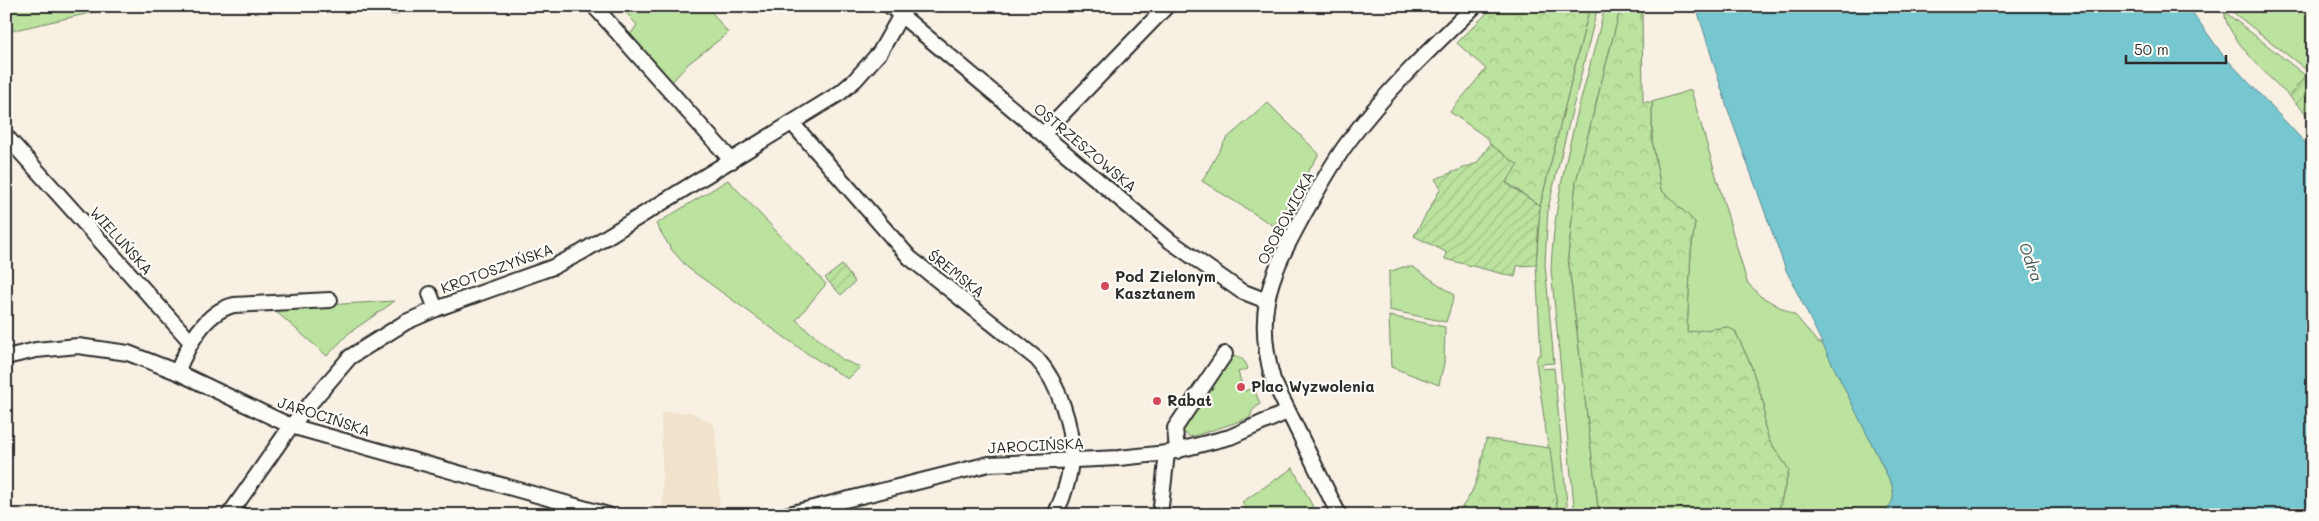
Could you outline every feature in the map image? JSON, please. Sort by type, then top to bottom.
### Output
[{"type":"street","points":[[594,6],[732,161]]},
{"type":"street","name":"OSTRZESZOWSKA","points":[[890,6],[904,11],[1043,134],[1190,257],[1241,291],[1267,301]]},
{"type":"street","points":[[1043,134],[1166,6]]},
{"type":"street","name":"OSOBOWICKA","points":[[1339,515],[1287,412],[1273,380],[1267,359],[1264,323],[1267,301],[1275,271],[1322,182],[1348,143],[1409,70],[1476,6]]},
{"type":"street","name":"KROTOSZYŃSKA","points":[[228,515],[291,426],[350,357],[406,322],[436,309],[523,278],[582,252],[732,161],[855,80],[880,52],[904,11]]},
{"type":"street","name":"ŚREMSKA","points":[[792,123],[910,258],[1038,359],[1046,369],[1055,383],[1069,432],[1071,460],[1065,488],[1055,515]]},
{"type":"street","name":"WIELUŃSKA","points":[[6,136],[190,342]]},
{"type":"street","points":[[430,294],[436,309]]},
{"type":"street","points":[[177,372],[190,342],[213,314],[222,308],[234,305],[330,300]]},
{"type":"street","name":"JAROCIŃSKA","points":[[6,357],[57,348],[92,347],[128,353],[177,372],[291,426],[608,515]]},
{"type":"street","points":[[1160,515],[1175,428],[1225,354]]},
{"type":"street","name":"JAROCIŃSKA","points":[[790,514],[970,468],[1024,461],[1071,460],[1172,452],[1230,437],[1287,412]]},
{"type":"shaded area","points":[[691,412],[713,424],[715,429],[720,507],[663,509],[661,413]]},
{"type":"green space","points":[[6,6],[121,6],[6,32]]},
{"type":"green space","points":[[377,6],[395,6],[400,12],[397,15],[383,13]]},
{"type":"green space","points":[[626,6],[707,6],[728,33],[688,64],[671,83],[630,35],[637,25],[623,9]]},
{"type":"green space","points":[[1494,6],[1590,6],[1540,206],[1506,182],[1517,165],[1490,144],[1487,138],[1450,112],[1486,69],[1457,43]]},
{"type":"green space","points":[[1590,6],[1598,6],[1548,208],[1545,264],[1554,363],[1542,364],[1543,369],[1554,368],[1568,515],[1558,515],[1536,362],[1538,355],[1541,355],[1536,265],[1540,206]]},
{"type":"green space","points":[[1605,6],[1621,6],[1576,182],[1568,257],[1599,515],[1575,515],[1551,269],[1558,202],[1564,169]]},
{"type":"green space","points":[[1621,6],[1642,8],[1643,102],[1652,102],[1652,140],[1661,190],[1695,222],[1691,252],[1687,332],[1728,327],[1735,331],[1750,363],[1764,405],[1764,424],[1769,440],[1789,470],[1779,509],[1784,515],[1599,515],[1568,257],[1576,182]]},
{"type":"green space","points":[[2225,6],[2313,6],[2313,75]]},
{"type":"green space","points":[[2225,12],[2306,76],[2289,96],[2261,69],[2240,44],[2226,21]]},
{"type":"green space","points":[[2306,76],[2313,81],[2313,121],[2289,96]]},
{"type":"green space","points":[[1691,90],[1747,282],[1760,296],[1796,316],[1818,343],[1823,343],[1892,485],[1894,494],[1892,502],[1881,515],[1784,515],[1779,510],[1789,470],[1769,440],[1764,424],[1764,405],[1750,363],[1735,331],[1727,327],[1687,333],[1691,252],[1695,222],[1661,190],[1652,140],[1652,102]]},
{"type":"green space","points":[[1268,103],[1319,154],[1274,226],[1202,181],[1226,139]]},
{"type":"green space","points":[[1490,144],[1518,165],[1506,183],[1540,206],[1536,265],[1517,266],[1515,277],[1445,259],[1446,252],[1414,236],[1441,188],[1435,179],[1477,163]]},
{"type":"green space","points":[[728,180],[826,284],[796,320],[843,360],[860,367],[848,379],[805,352],[688,268],[671,249],[656,224]]},
{"type":"green space","points":[[842,265],[855,282],[841,295],[825,278]]},
{"type":"green space","points":[[1403,267],[1413,267],[1453,294],[1454,297],[1446,322],[1389,310],[1389,272]]},
{"type":"green space","points":[[395,301],[349,333],[327,356],[272,308]]},
{"type":"green space","points":[[1389,316],[1445,327],[1444,363],[1439,385],[1391,367]]},
{"type":"green space","points":[[1231,356],[1244,361],[1248,369],[1238,372],[1244,391],[1254,388],[1260,404],[1252,411],[1250,418],[1191,437],[1184,433],[1181,435],[1182,426]]},
{"type":"green space","points":[[1486,439],[1550,448],[1558,515],[1453,515],[1461,508],[1472,490]]},
{"type":"green space","points":[[1293,468],[1317,515],[1249,515],[1242,502]]},
{"type":"water","name":"Odra","points":[[1696,6],[2188,6],[2222,54],[2313,151],[2313,515],[1881,515],[1892,502],[1894,494],[1892,485],[1786,270],[1729,113]]},
{"type":"place","name":"Pod Zielonym Kasztanem","points":[[1105,286]]},
{"type":"place","name":"Plac Wyzwolenia","points":[[1241,387]]},
{"type":"place","name":"Rabat","points":[[1157,401]]}]
